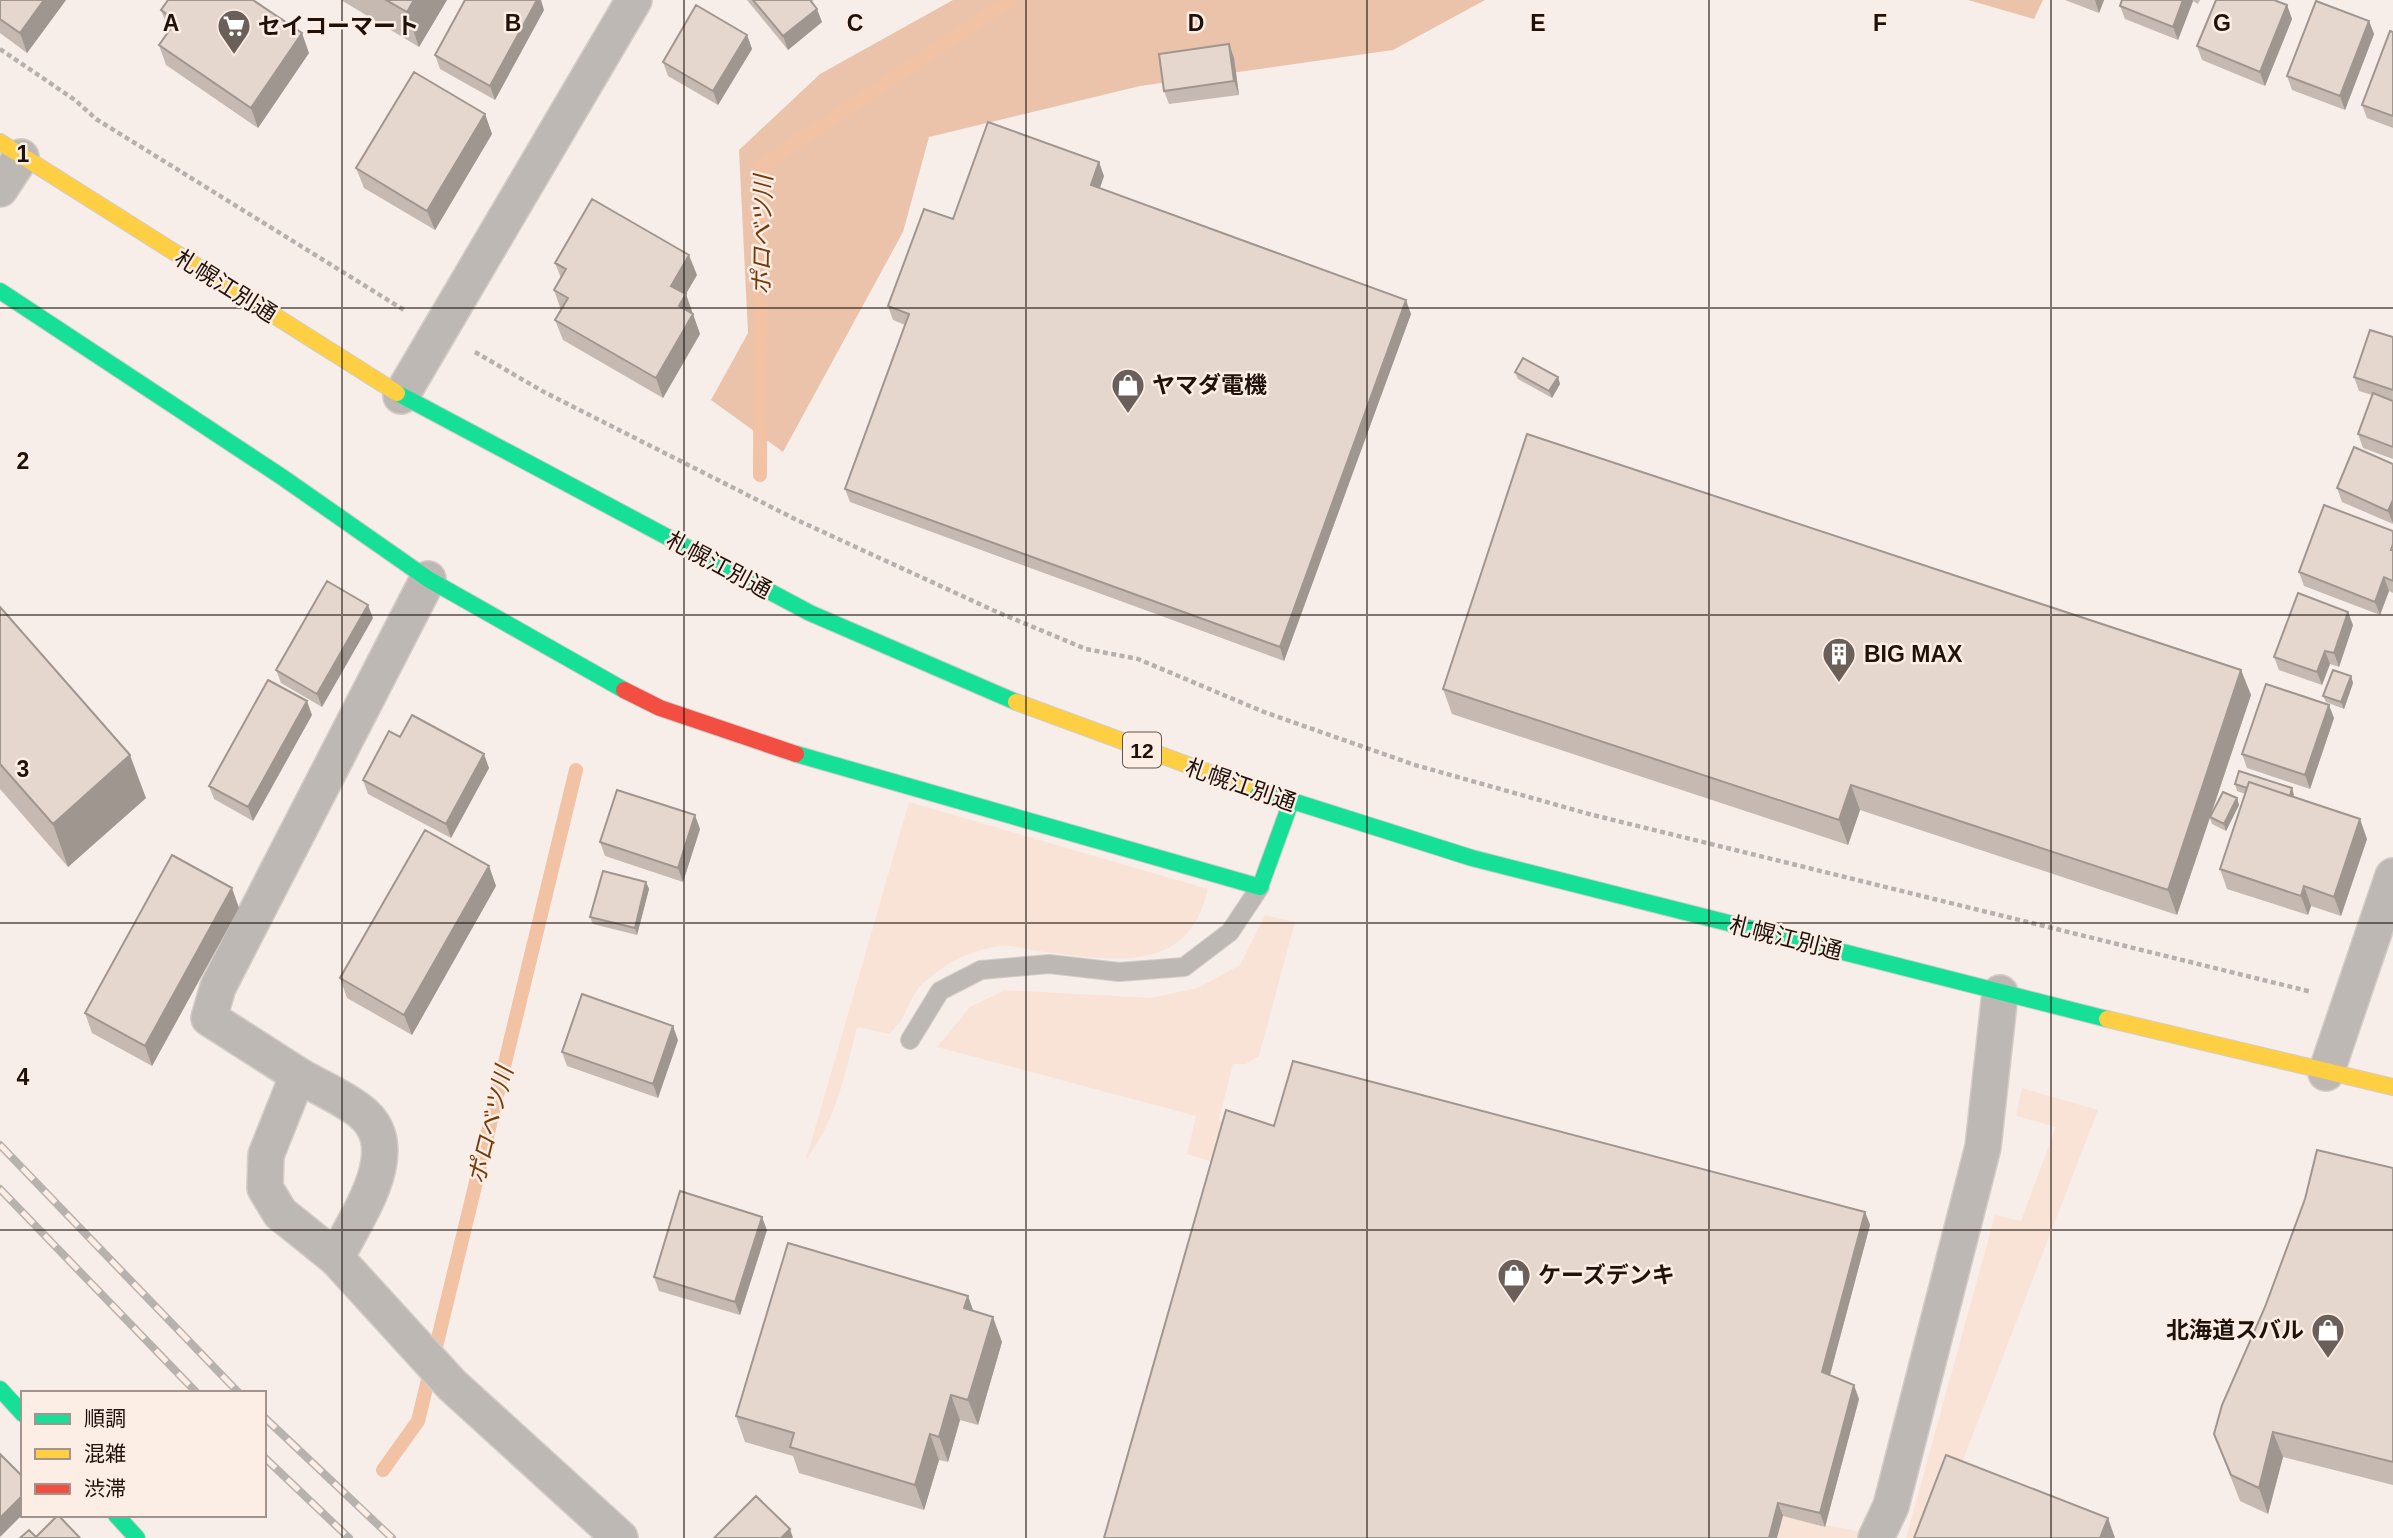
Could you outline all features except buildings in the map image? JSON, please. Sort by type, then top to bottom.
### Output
[{"type":"main road","name":"札幌江別通","points":[[11,150],[401,396],[810,613],[1006,698],[1291,802],[1472,858],[2000,993],[2393,1087]]},
{"type":"main road","points":[[0,291],[282,477],[428,579],[585,670],[672,713],[757,743],[1260,887],[1291,802]]},
{"type":"main road","points":[[0,1390],[21,1412]]},
{"type":"main road","points":[[118,1517],[137,1538]]},
{"type":"street","points":[[401,396],[631,1]]},
{"type":"street","points":[[0,189],[11,150]]},
{"type":"street","points":[[336,1258],[380,1166],[380,1135],[362,1112],[209,1017],[218,987],[428,579]]},
{"type":"street","points":[[2326,1073],[2393,876]]},
{"type":"street","points":[[1876,1538],[1891,1506],[1983,1147],[2000,993]]},
{"type":"street","points":[[299,1075],[266,1154],[265,1188],[280,1213],[336,1258],[452,1385],[621,1538]]},
{"type":"lane","points":[[910,1040],[940,991],[981,970],[1049,964],[1119,972],[1184,967],[1230,932],[1260,887]]},
{"type":"path","points":[[0,49],[75,100],[96,119],[439,331],[544,392],[797,520],[997,612],[1086,649],[1138,659],[1264,712],[1415,765],[1589,814],[2349,1001]]},
{"type":"shaded area","points":[[953,0],[1485,0],[1393,50],[1140,86],[929,137],[903,232],[783,452],[711,400],[748,333],[739,150],[820,74]]},
{"type":"shaded area","points":[[1968,0],[2043,0],[2034,19]]},
{"type":"shaded area","points":[[909,802],[1208,889],[1198,918],[1183,938],[1164,950],[1142,957],[1091,957],[1000,946],[971,954],[945,966],[917,990],[903,1017],[889,1034],[857,1027],[832,1113],[806,1160]]},
{"type":"shaded area","points":[[1265,915],[1295,922],[1259,1056],[1246,1064],[1233,1064],[1219,1120],[1231,1124],[1219,1164],[1187,1154],[1196,1116],[937,1047],[970,1007],[1005,990],[1150,998],[1198,988],[1240,965]]},
{"type":"shaded area","points":[[2022,1088],[2098,1110],[1933,1538],[1906,1538],[1995,1215],[2021,1221],[2056,1127],[2016,1116]]},
{"type":"shaded area","points":[[1783,1516],[1861,1532],[1857,1538],[1777,1538]]},
{"type":"waterway","name":"ポロベツ川","points":[[760,475],[761,166],[1010,0]]},
{"type":"waterway","name":"ポロベツ川","points":[[383,1470],[418,1421],[576,770]]},
{"type":"railway","points":[[0,1145],[237,1391]]},
{"type":"railway","points":[[0,1189],[195,1391]]},
{"type":"railway","points":[[266,1419],[392,1538]]},
{"type":"railway","points":[[266,1459],[349,1538]]},
{"type":"traffic: fast","points":[[0,291],[282,477],[428,579],[624,690]]},
{"type":"traffic: fast","points":[[397,393],[810,613],[1016,702]]},
{"type":"traffic: fast","points":[[796,754],[1260,887],[1291,802]]},
{"type":"traffic: fast","points":[[1245,786],[1472,858],[2107,1019]]},
{"type":"traffic: fast","points":[[0,1389],[21,1412]]},
{"type":"traffic: fast","points":[[118,1517],[137,1538]]},
{"type":"traffic: slow","points":[[0,142],[397,393]]},
{"type":"traffic: slow","points":[[1016,702],[1245,786]]},
{"type":"traffic: slow","points":[[2107,1019],[2393,1087]]},
{"type":"traffic: jam","points":[[624,690],[660,708],[796,754]]},
{"type":"place","name":"セイコーマート","points":[[234,56]]},
{"type":"place","name":"ヤマダ電機","points":[[1128,415]]},
{"type":"place","name":"BIG MAX","points":[[1839,684]]},
{"type":"place","name":"ケーズデンキ","points":[[1514,1305]]},
{"type":"place","name":"北海道スバル","points":[[2328,1360]]}]
